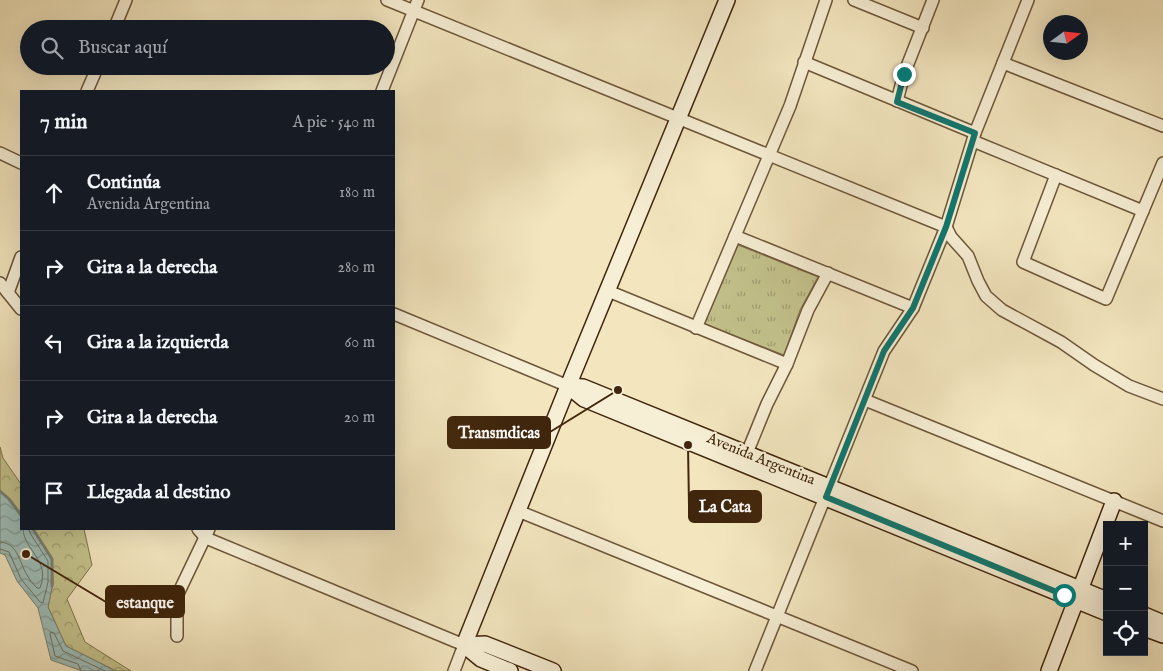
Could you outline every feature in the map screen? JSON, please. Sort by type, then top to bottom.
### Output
[{"type":"street","points":[[118,20],[126,0]]},
{"type":"street","points":[[387,0],[416,5],[678,119],[946,227],[951,237],[968,256],[986,296],[1002,310],[1061,342],[1129,386],[1163,399]]},
{"type":"street","points":[[454,671],[568,386],[727,0]]},
{"type":"street","points":[[696,328],[790,106],[826,0]]},
{"type":"street","points":[[854,0],[923,28]]},
{"type":"street","points":[[897,102],[904,74],[933,0]]},
{"type":"street","points":[[755,671],[884,351],[913,308],[946,227],[974,137],[1028,0]]},
{"type":"street","points":[[395,58],[416,5]]},
{"type":"street","points":[[804,62],[897,102],[1056,176],[1143,211]]},
{"type":"street","points":[[1003,63],[1163,126]]},
{"type":"street","points":[[87,90],[94,75]]},
{"type":"street","points":[[382,90],[388,75]]},
{"type":"street","points":[[0,153],[20,163]]},
{"type":"street","points":[[1056,176],[1023,262],[1106,299],[1163,163]]},
{"type":"street","points":[[735,236],[913,308]]},
{"type":"street","points":[[8,293],[20,260]]},
{"type":"street","points":[[747,453],[767,404],[787,364],[808,310],[828,274]]},
{"type":"street","points":[[0,283],[20,308]]},
{"type":"street","points":[[608,291],[787,364]]},
{"type":"street","points":[[395,314],[568,386]]},
{"type":"street","name":"Avenida Argentina","points":[[568,386],[583,387],[747,453],[828,492]]},
{"type":"street","name":"Avenida Argentina","points":[[568,386],[584,399],[828,492],[1078,595],[1105,611]]},
{"type":"street","points":[[865,400],[1163,521]]},
{"type":"street","points":[[1049,671],[1114,501]]},
{"type":"street","points":[[518,511],[912,671]]},
{"type":"street","points":[[177,636],[177,596],[204,532],[464,645],[481,659],[510,671]]},
{"type":"street","name":"Avenida Argentina","points":[[1078,595],[1103,599]]},
{"type":"street","points":[[1148,617],[1163,623]]},
{"type":"street","points":[[1148,629],[1163,635]]},
{"type":"street","points":[[464,645],[485,644],[553,671]]},
{"type":"green space","points":[[738,245],[818,277],[800,310],[784,355],[704,324]]},
{"type":"green space","points":[[0,447],[3,458],[20,483],[20,514],[0,491]]},
{"type":"green space","points":[[34,530],[84,530],[92,565],[67,599],[85,642],[131,671],[116,671],[66,646],[48,607],[53,583],[52,559]]},
{"type":"water","points":[[0,491],[20,514],[20,530],[34,530],[52,559],[53,583],[48,607],[66,646],[116,671],[82,671],[51,660],[38,608],[17,581],[5,555],[0,553]]},
{"type":"waterway","points":[[0,491],[20,514]]},
{"type":"waterway","points":[[34,530],[52,559],[52,586]]},
{"type":"place","name":"Transmdicas","points":[[618,390]]},
{"type":"place","name":"La Cata","points":[[688,445]]},
{"type":"place","name":"estanque","points":[[26,554]]},
{"type":"route","points":[[904,74],[897,102],[975,133],[946,227],[913,308],[884,351],[826,497],[1064,595]]}]
